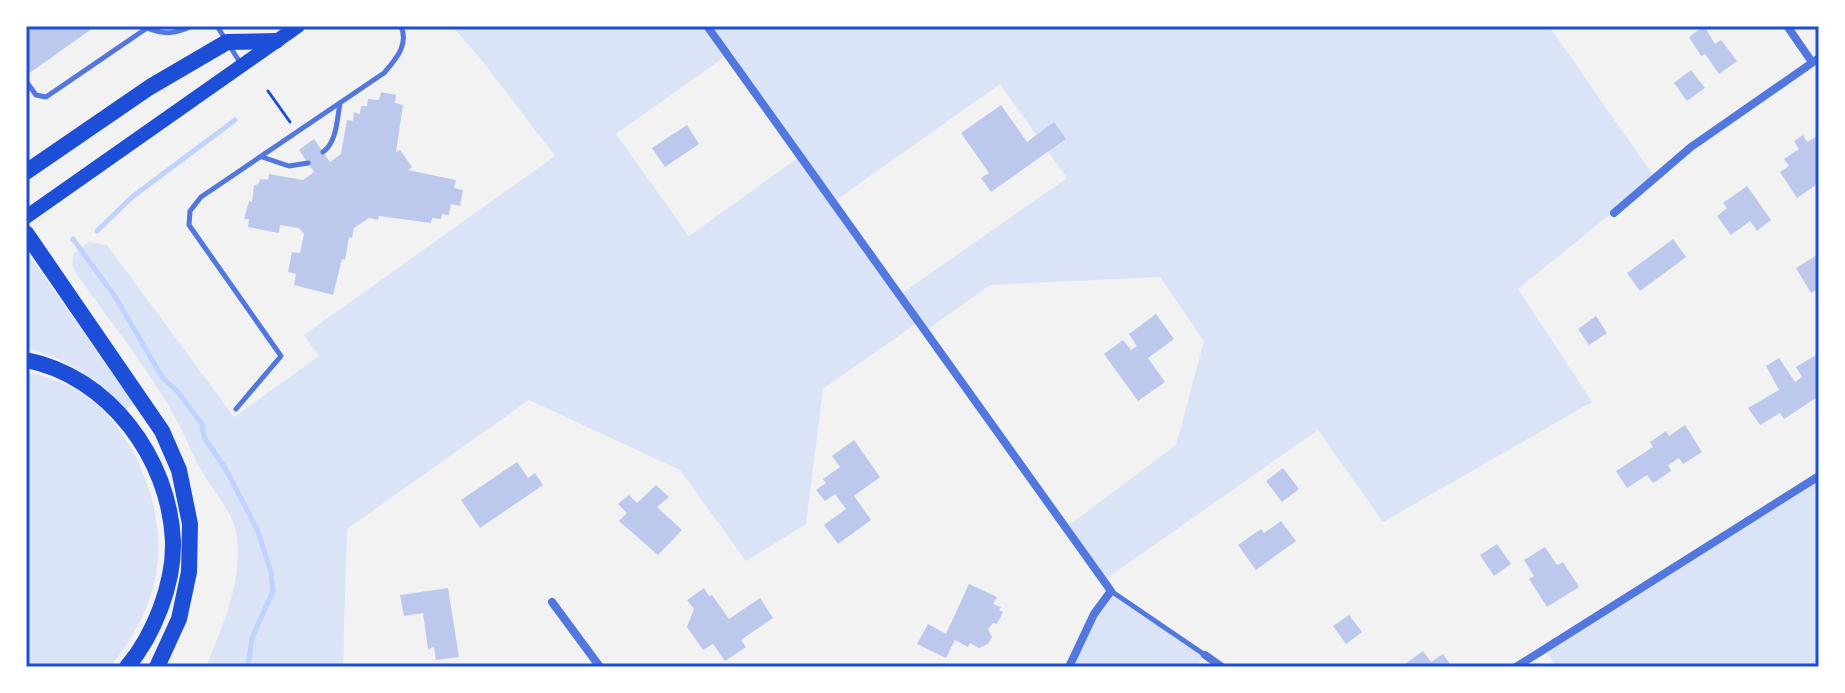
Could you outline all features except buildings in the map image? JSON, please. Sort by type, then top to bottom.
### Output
[{"type":"highway","points":[[26,172],[150,87],[227,42],[276,41]]},
{"type":"highway","points":[[26,233],[162,431],[179,470],[190,524],[189,572],[179,619],[157,667]]},
{"type":"highway","points":[[26,360],[63,372],[108,402],[135,432],[154,466],[168,506],[173,544],[167,584],[157,619],[127,667]]},
{"type":"main road","points":[[26,217],[298,26]]},
{"type":"street","points":[[707,26],[1111,591],[1094,614],[1069,667]]},
{"type":"street","points":[[1614,213],[1691,147],[1816,60],[1787,26]]},
{"type":"street","points":[[1516,667],[1819,476]]},
{"type":"street","points":[[552,602],[600,667]]},
{"type":"street","points":[[1205,655],[1222,667]]},
{"type":"lane","points":[[26,81],[36,95],[46,97],[146,27],[161,34],[192,26]]},
{"type":"lane","points":[[217,26],[242,65]]},
{"type":"lane","points":[[236,409],[281,356],[189,225],[190,211],[201,197],[384,73],[401,52],[404,33],[401,26]]},
{"type":"lane","points":[[323,152],[329,147],[336,127],[340,103]]},
{"type":"lane","points":[[261,157],[289,166],[308,163]]},
{"type":"lane","points":[[1111,591],[1205,655]]},
{"type":"path","points":[[268,91],[289,121]]},
{"type":"shaded area","points":[[452,26],[1549,26],[1655,178],[1518,289],[1592,402],[1383,522],[1318,430],[1103,581],[1065,528],[1176,445],[1204,341],[1160,277],[990,285],[924,332],[917,323],[823,389],[806,524],[746,561],[680,470],[529,400],[347,529],[343,667],[206,667],[234,587],[238,554],[235,528],[158,389],[78,276],[72,265],[73,254],[89,242],[107,245],[234,417],[319,356],[304,335],[555,156]],"holes":[[[727,55],[799,157],[689,236],[616,134]],[[1000,84],[1067,178],[898,296],[832,203]]]},
{"type":"shaded area","points":[[26,256],[33,261],[134,404],[126,409],[80,371],[26,348]]},
{"type":"shaded area","points":[[26,372],[66,385],[98,406],[116,425],[130,447],[151,498],[157,524],[158,550],[153,587],[139,624],[110,667],[26,667]]},
{"type":"shaded area","points":[[1819,476],[1819,667],[1555,667],[1546,648]]},
{"type":"shaded area","points":[[1111,591],[1205,655],[1196,667],[1069,667]]},
{"type":"waterway","points":[[97,231],[132,197],[235,120]]},
{"type":"waterway","points":[[73,239],[116,298],[162,377],[202,424],[204,437],[225,468],[257,529],[271,572],[273,591],[252,638],[248,667]]}]
